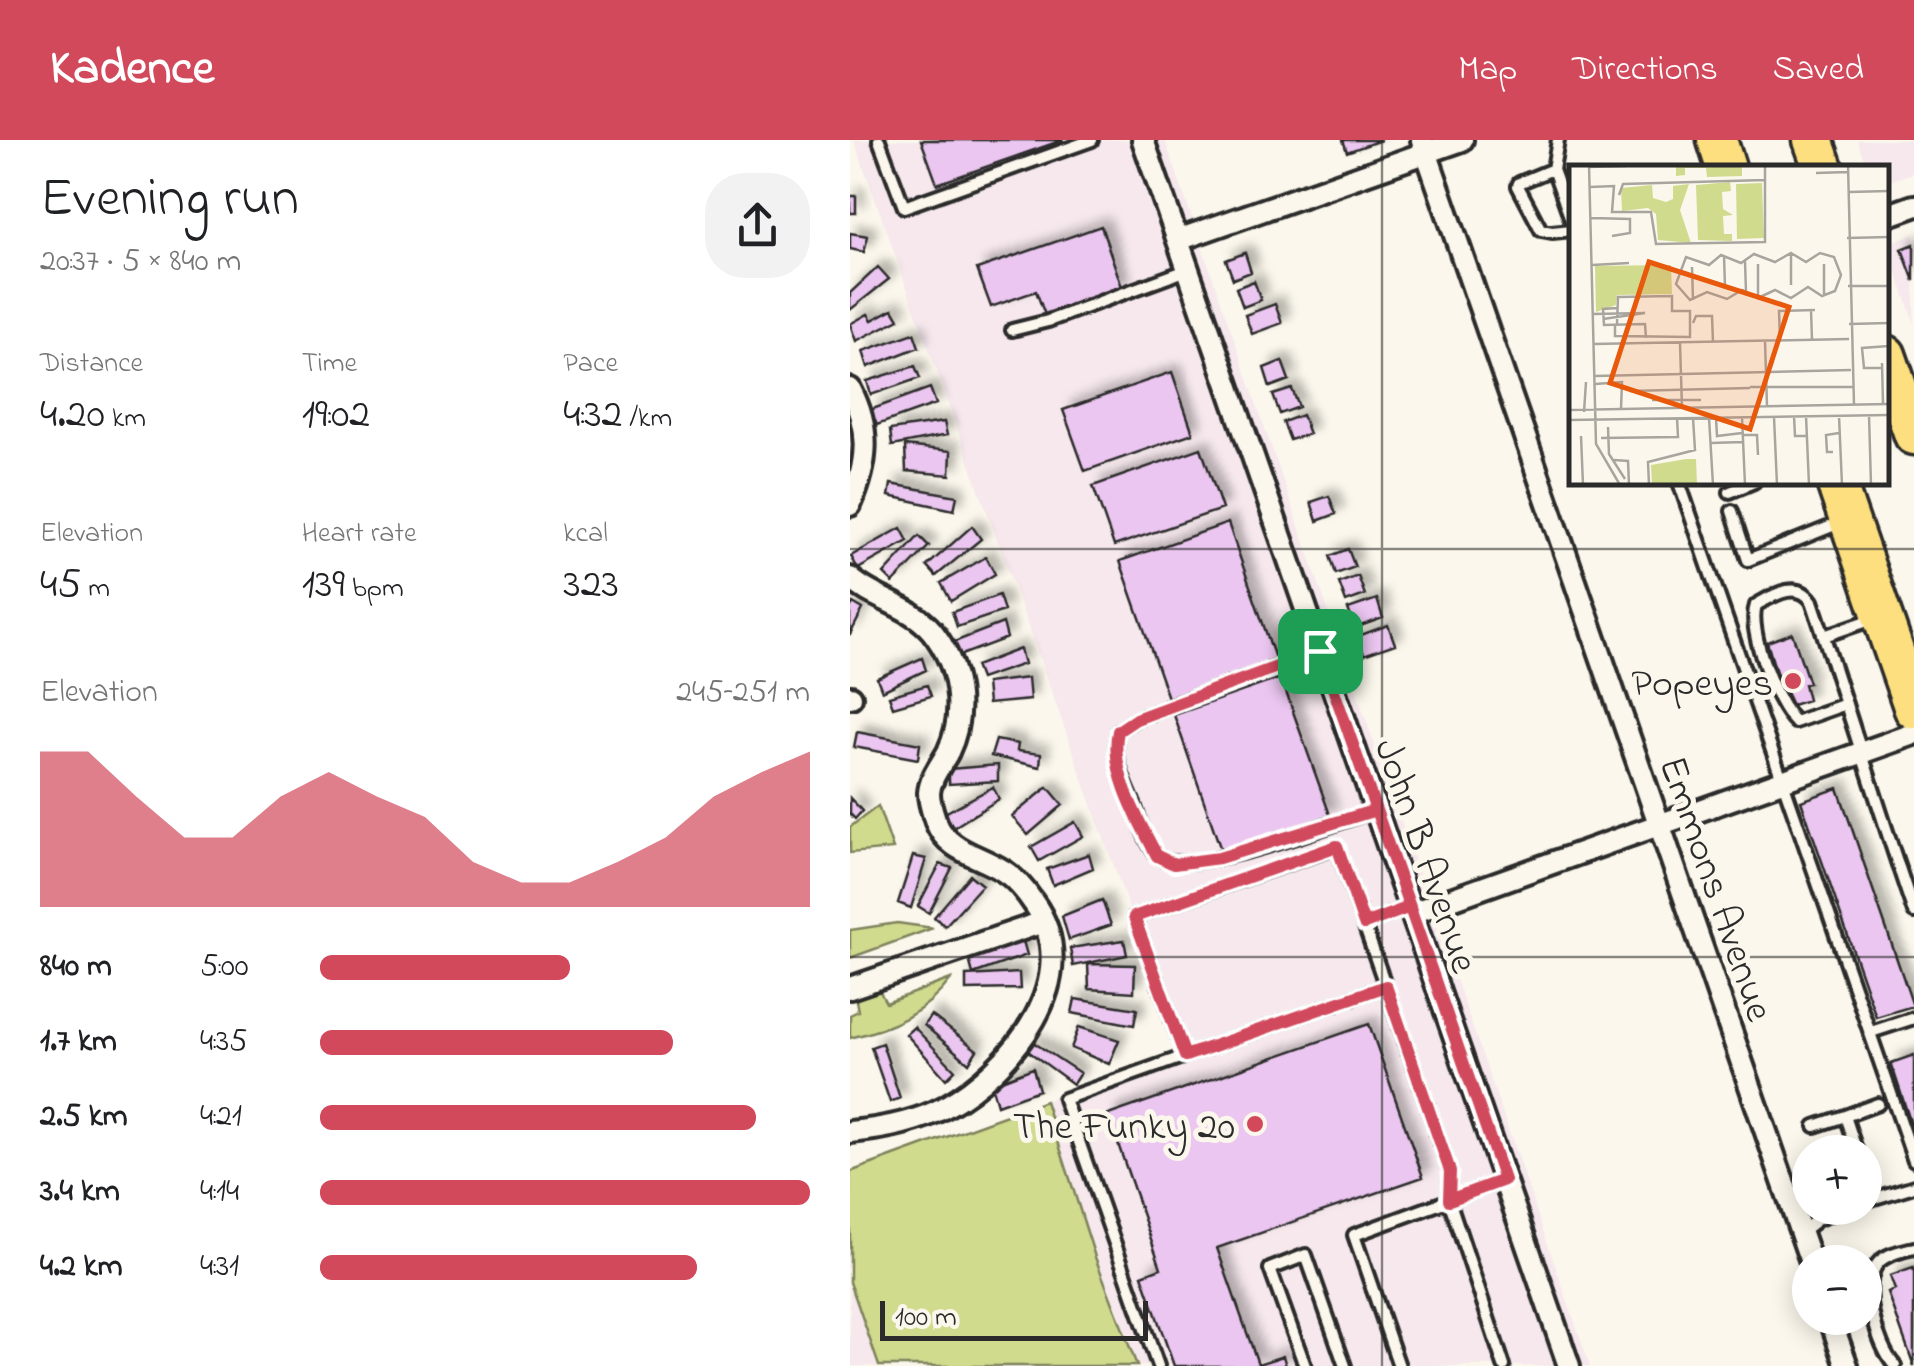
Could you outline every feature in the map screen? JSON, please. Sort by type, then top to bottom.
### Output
[{"type":"highway","points":[[1717,140],[1725,165]]},
{"type":"highway","points":[[1813,140],[1821,165]]},
{"type":"highway","points":[[1889,364],[1907,427]]},
{"type":"highway","points":[[1837,485],[1914,710]]},
{"type":"street","name":"John B Avenue","points":[[1142,140],[1569,1366]]},
{"type":"street","points":[[1178,240],[1424,146],[1462,140]]},
{"type":"street","name":"Emmons Avenue","points":[[1424,146],[1805,1245]]},
{"type":"street","points":[[1889,215],[1914,206]]},
{"type":"street","points":[[853,401],[866,435],[866,458],[853,498]]},
{"type":"street","points":[[850,1132],[924,1117],[944,1108],[1003,1064],[1030,1030],[1042,1005],[1050,958],[1043,922],[1029,897],[1004,871],[952,845],[938,827],[929,789],[955,734],[960,714],[958,689],[947,654],[919,618],[856,583]]},
{"type":"street","points":[[1411,910],[1914,734]]},
{"type":"street","points":[[850,988],[1043,922]]},
{"type":"street","points":[[1836,1335],[1847,1366]]},
{"type":"lane","points":[[880,140],[904,207],[1092,140]]},
{"type":"lane","points":[[1558,140],[1553,169],[1569,214]]},
{"type":"lane","points":[[1553,169],[1518,186],[1540,230],[1569,230]]},
{"type":"lane","points":[[1012,330],[1048,321],[1188,270]]},
{"type":"lane","points":[[1679,485],[1914,1160]]},
{"type":"lane","points":[[1730,492],[1747,485]]},
{"type":"lane","points":[[1732,511],[1748,560],[1848,520]]},
{"type":"lane","points":[[1846,704],[1795,722],[1782,710],[1757,637],[1752,616],[1756,605],[1785,591],[1805,592],[1824,636],[1914,912]]},
{"type":"lane","points":[[1824,636],[1882,616]]},
{"type":"lane","points":[[1320,651],[1136,719],[1118,731],[1115,744],[1120,771],[1157,856],[1174,864],[1219,858],[1376,810]]},
{"type":"lane","points":[[1185,1056],[1134,917],[1337,846],[1450,1171],[1449,1200],[1504,1366]]},
{"type":"lane","points":[[1364,924],[1411,910]]},
{"type":"lane","points":[[1158,1366],[1064,1099],[1386,986]]},
{"type":"lane","points":[[1872,1032],[1914,1018]]},
{"type":"lane","points":[[1815,1126],[1878,1104]]},
{"type":"lane","points":[[1845,1116],[1851,1135]]},
{"type":"lane","points":[[1399,1366],[1354,1236],[1504,1180]]},
{"type":"lane","points":[[1882,1196],[1914,1186]]},
{"type":"lane","points":[[1800,1232],[1810,1225]]},
{"type":"lane","points":[[1894,1366],[1886,1357],[1872,1314],[1872,1272],[1882,1258],[1914,1248]]},
{"type":"lane","points":[[1304,1366],[1270,1268],[1306,1254],[1346,1366]]},
{"type":"shaded area","points":[[854,140],[1165,140],[1590,1366],[1137,1366],[1095,1257],[1045,1101],[1179,1048]]},
{"type":"shaded area","points":[[1857,140],[1914,140],[1914,172],[1889,181],[1889,165],[1866,165]]},
{"type":"shaded area","points":[[1914,234],[1914,322],[1889,250],[1889,243]]},
{"type":"shaded area","points":[[850,1263],[886,1366],[850,1366]]},
{"type":"green space","points":[[878,806],[893,849],[850,853],[850,827]]},
{"type":"green space","points":[[897,923],[933,928],[850,958],[850,930]]},
{"type":"green space","points":[[951,979],[930,1002],[906,1018],[850,1038],[850,1015],[858,1011],[855,995],[877,986],[886,1003]]},
{"type":"green space","points":[[1045,1101],[1095,1257],[1137,1366],[879,1366],[850,1282],[850,1172]]},
{"type":"building","points":[[921,140],[1063,140],[937,184]]},
{"type":"building","points":[[1343,140],[1381,140],[1347,152]]},
{"type":"building","points":[[850,196],[856,196],[856,213],[850,213]]},
{"type":"building","points":[[1101,226],[1122,287],[1045,315],[1036,291],[991,307],[977,269]]},
{"type":"building","points":[[850,233],[868,236],[864,252],[850,249]]},
{"type":"building","points":[[1914,244],[1914,281],[1902,249]]},
{"type":"building","points":[[1245,253],[1251,272],[1233,279],[1226,260]]},
{"type":"building","points":[[878,267],[889,279],[850,310],[850,293]]},
{"type":"building","points":[[1254,281],[1261,300],[1243,307],[1236,288]]},
{"type":"building","points":[[1275,304],[1282,323],[1252,334],[1245,315]]},
{"type":"building","points":[[893,309],[899,319],[856,341],[850,324],[868,314],[872,320]]},
{"type":"building","points":[[914,333],[919,347],[868,367],[863,351]]},
{"type":"building","points":[[1282,361],[1289,380],[1270,387],[1264,368]]},
{"type":"building","points":[[915,366],[920,378],[871,395],[867,381]]},
{"type":"building","points":[[1172,372],[1193,433],[1085,471],[1063,410]]},
{"type":"building","points":[[930,388],[936,404],[877,425],[870,410]]},
{"type":"building","points":[[1292,389],[1299,407],[1280,414],[1273,395]]},
{"type":"building","points":[[1302,415],[1309,434],[1290,440],[1283,422]]},
{"type":"building","points":[[944,422],[947,435],[892,446],[890,430]]},
{"type":"building","points":[[905,446],[951,451],[950,475],[906,471]]},
{"type":"building","points":[[1201,448],[1222,509],[1114,546],[1093,486]]},
{"type":"building","points":[[891,484],[957,496],[954,510],[889,496]]},
{"type":"building","points":[[1329,496],[1336,514],[1317,521],[1311,502]]},
{"type":"building","points":[[1228,523],[1276,661],[1168,698],[1120,561]]},
{"type":"building","points":[[972,526],[981,539],[936,576],[927,566]]},
{"type":"building","points":[[901,528],[908,541],[858,569],[851,556]]},
{"type":"building","points":[[919,536],[929,546],[893,583],[884,574]]},
{"type":"building","points":[[1348,549],[1355,567],[1336,574],[1330,556]]},
{"type":"building","points":[[986,557],[995,574],[951,601],[941,583]]},
{"type":"building","points":[[1358,576],[1365,595],[1346,602],[1339,583]]},
{"type":"building","points":[[999,595],[1004,611],[957,627],[952,612]]},
{"type":"building","points":[[1377,599],[1383,618],[1355,628],[1348,609]]},
{"type":"building","points":[[853,603],[863,609],[850,635],[850,608]]},
{"type":"building","points":[[1003,623],[1007,638],[959,656],[954,642]]},
{"type":"building","points":[[1388,625],[1395,644],[1364,655],[1358,636]]},
{"type":"building","points":[[1792,633],[1809,683],[1804,684],[1808,700],[1792,705],[1784,688],[1781,689],[1767,642]]},
{"type":"building","points":[[1020,649],[1024,664],[980,679],[975,666]]},
{"type":"building","points":[[922,658],[926,670],[882,691],[877,678]]},
{"type":"building","points":[[1028,678],[1030,700],[988,704],[986,683]]},
{"type":"building","points":[[1281,678],[1330,815],[1222,853],[1174,715]]},
{"type":"building","points":[[927,685],[931,696],[893,707],[889,696]]},
{"type":"building","points":[[857,732],[920,744],[918,759],[854,747]]},
{"type":"building","points":[[996,740],[1018,744],[1017,751],[1041,754],[1040,767],[991,756]]},
{"type":"building","points":[[998,765],[998,781],[949,784],[949,769]]},
{"type":"building","points":[[993,787],[999,799],[951,829],[943,814]]},
{"type":"building","points":[[1048,787],[1063,805],[1028,835],[1012,816]]},
{"type":"building","points":[[1838,788],[1913,1006],[1876,1017],[1801,801]]},
{"type":"building","points":[[850,798],[862,811],[855,819],[850,814]]},
{"type":"building","points":[[1075,822],[1083,836],[1039,861],[1031,847]]},
{"type":"building","points":[[1089,854],[1093,868],[1053,885],[1047,869]]},
{"type":"building","points":[[913,856],[926,859],[911,908],[898,903]]},
{"type":"building","points":[[940,864],[952,868],[929,913],[918,906]]},
{"type":"building","points":[[970,875],[982,885],[945,926],[934,917]]},
{"type":"building","points":[[1102,900],[1111,925],[1069,940],[1062,916]]},
{"type":"building","points":[[1124,940],[1127,955],[1073,966],[1070,948]]},
{"type":"building","points":[[1023,941],[1027,955],[973,974],[969,959]]},
{"type":"building","points":[[1088,964],[1135,965],[1134,992],[1089,989]]},
{"type":"building","points":[[1019,973],[1020,989],[966,990],[966,976]]},
{"type":"building","points":[[1075,999],[1137,1009],[1134,1025],[1072,1013]]},
{"type":"building","points":[[931,1015],[977,1050],[969,1063],[924,1025]]},
{"type":"building","points":[[1369,1024],[1423,1177],[1217,1248],[1258,1364],[1283,1356],[1286,1366],[1174,1366],[1142,1275],[1161,1268],[1108,1115]]},
{"type":"building","points":[[914,1027],[955,1070],[946,1079],[906,1034]]},
{"type":"building","points":[[1079,1027],[1119,1040],[1109,1064],[1071,1048]]},
{"type":"building","points":[[1033,1042],[1080,1073],[1073,1084],[1028,1051]]},
{"type":"building","points":[[882,1043],[900,1098],[890,1102],[871,1047]]},
{"type":"building","points":[[1914,1055],[1914,1123],[1911,1124],[1891,1063]]},
{"type":"building","points":[[1033,1068],[1039,1090],[997,1105],[991,1084]]},
{"type":"building","points":[[1913,1268],[1914,1366],[1888,1293],[1895,1290],[1890,1276]]},
{"type":"place","name":"Popeyes","points":[[1793,681]]},
{"type":"place","name":"The Funky 20","points":[[1255,1124]]},
{"type":"route","points":[[1320,651],[1136,719],[1118,731],[1115,744],[1120,771],[1157,856],[1174,864],[1219,858],[1376,810],[1504,1180],[1449,1200],[1450,1171],[1386,986],[1185,1056],[1134,917],[1337,846],[1364,924],[1410,907],[1376,810],[1320,651]]}]
